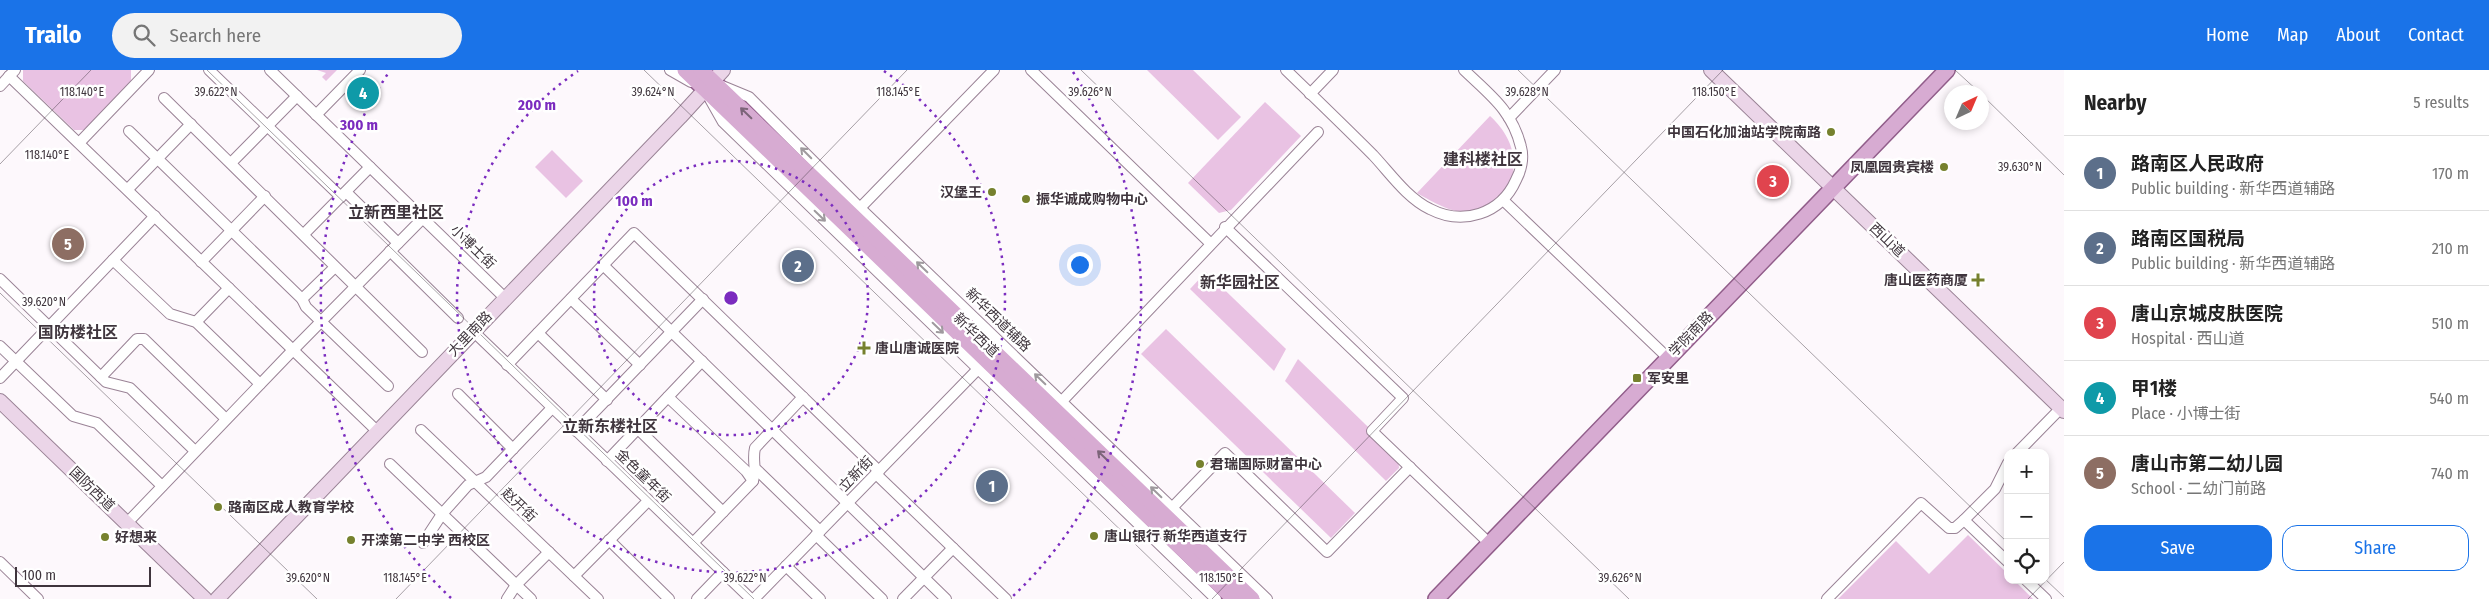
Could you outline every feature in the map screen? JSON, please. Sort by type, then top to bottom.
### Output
[{"type":"main road","name":"新华西道","points":[[684,70],[708,81],[1168,512],[1252,599]]},
{"type":"main road","name":"新华西道","points":[[701,70],[708,81],[1234,599]]},
{"type":"main road","name":"学院南路","points":[[1436,599],[1947,70]]},
{"type":"street","points":[[209,70],[267,126],[398,243]]},
{"type":"street","name":"小博士街","points":[[270,70],[505,298]]},
{"type":"street","points":[[316,115],[360,70]]},
{"type":"street","name":"新华西道辅路","points":[[670,70],[708,81],[749,97],[860,208],[1062,400],[1168,512],[1267,599]]},
{"type":"street","name":"大里南路","points":[[217,599],[505,298],[708,81],[723,70]]},
{"type":"street","points":[[860,208],[994,70]]},
{"type":"street","points":[[1032,70],[1210,243]]},
{"type":"street","points":[[1286,70],[1407,192],[1430,209],[1451,217],[1463,218],[1487,211],[1503,200],[1513,188],[1520,173],[1522,159],[1522,149],[1509,118],[1491,93],[1464,70]]},
{"type":"street","points":[[1310,94],[1333,70]]},
{"type":"street","points":[[1509,118],[1555,70]]},
{"type":"street","name":"西山道","points":[[1711,70],[2062,409]]},
{"type":"street","points":[[80,142],[145,71]]},
{"type":"street","points":[[0,86],[12,73],[201,262],[377,431]]},
{"type":"street","points":[[708,81],[723,122],[1216,599]]},
{"type":"street","points":[[231,163],[297,96]]},
{"type":"street","points":[[164,98],[304,234],[308,242],[334,268],[422,352]]},
{"type":"street","points":[[128,189],[191,124]]},
{"type":"street","points":[[129,131],[302,299],[306,307],[388,386]]},
{"type":"street","points":[[1062,400],[1318,132]]},
{"type":"street","points":[[304,234],[370,167]]},
{"type":"street","points":[[201,262],[265,196]]},
{"type":"street","points":[[1503,200],[1668,358]]},
{"type":"street","points":[[0,378],[155,216]]},
{"type":"street","points":[[127,523],[423,218]]},
{"type":"street","points":[[1225,228],[1403,398],[1372,431],[1490,544]]},
{"type":"street","points":[[508,365],[634,233],[803,397],[952,548],[1006,599]]},
{"type":"street","points":[[390,251],[458,318]]},
{"type":"street","points":[[113,260],[170,314],[196,322],[260,384]]},
{"type":"street","points":[[603,265],[946,599]]},
{"type":"street","points":[[302,299],[334,268]]},
{"type":"street","points":[[0,279],[106,382],[130,388],[195,451]]},
{"type":"street","points":[[196,322],[229,288]]},
{"type":"street","points":[[571,299],[640,365]]},
{"type":"street","points":[[576,431],[703,299]]},
{"type":"street","name":"金色童年街","points":[[472,332],[752,599]]},
{"type":"street","points":[[538,333],[607,400]]},
{"type":"street","points":[[101,377],[137,339],[144,338],[226,419]]},
{"type":"street","points":[[0,346],[73,416],[97,422],[162,486]]},
{"type":"street","points":[[607,461],[702,361]]},
{"type":"street","name":"立新街","points":[[752,599],[979,368]]},
{"type":"street","points":[[458,394],[513,449]]},
{"type":"street","points":[[668,397],[746,471],[753,482]]},
{"type":"street","points":[[693,543],[753,482],[756,470],[753,458],[755,448],[803,397]]},
{"type":"street","name":"国防西道","points":[[0,401],[205,599]]},
{"type":"street","points":[[423,542],[442,514],[468,486],[486,477],[552,408]]},
{"type":"street","points":[[2021,449],[2062,409]]},
{"type":"street","points":[[638,429],[723,512]]},
{"type":"street","name":"赵开街","points":[[421,430],[598,599]]},
{"type":"street","points":[[1168,512],[1225,453],[1327,552],[1410,467]]},
{"type":"street","points":[[390,464],[531,599]]},
{"type":"street","points":[[756,470],[882,599]]},
{"type":"street","points":[[1827,599],[1921,503],[1948,528],[1955,528],[1995,489],[2004,471]]},
{"type":"street","points":[[574,576],[648,501]]},
{"type":"street","points":[[1964,520],[2004,558]]},
{"type":"street","points":[[609,540],[669,599]]},
{"type":"street","points":[[903,599],[952,548]]},
{"type":"street","points":[[507,599],[516,585],[549,552]]},
{"type":"street","points":[[1,566],[38,599]]},
{"type":"street","points":[[786,566],[820,599]]},
{"type":"street","points":[[697,599],[723,572]]},
{"type":"street","points":[[2030,584],[2046,599]]},
{"type":"shaded area","points":[[23,70],[131,70],[131,81],[85,130],[74,130],[23,81]]},
{"type":"shaded area","points":[[317,70],[337,70],[326,81],[322,77],[326,73]]},
{"type":"shaded area","points":[[1147,70],[1193,70],[1241,117],[1218,140]]},
{"type":"shaded area","points":[[1265,102],[1301,136],[1231,210],[1219,213],[1188,183]]},
{"type":"shaded area","points":[[1490,116],[1508,138],[1514,163],[1507,187],[1499,197],[1480,209],[1460,212],[1441,206],[1417,193]]},
{"type":"shaded area","points":[[552,150],[583,181],[566,198],[535,167]]},
{"type":"shaded area","points":[[1206,272],[1286,349],[1274,371],[1190,289]]},
{"type":"shaded area","points":[[1166,329],[1355,513],[1331,538],[1141,354]]},
{"type":"shaded area","points":[[1298,359],[1398,456],[1399,468],[1386,481],[1285,381]]},
{"type":"shaded area","points":[[1968,535],[2004,570],[2004,584],[2018,584],[2033,599],[1838,599],[1896,541],[1929,574]]},
{"type":"place","name":"甲1楼","points":[[363,93]]},
{"type":"place","name":"中国石化加油站学院南路","points":[[1831,132]]},
{"type":"place","name":"凤凰园贵宾楼","points":[[1944,167]]},
{"type":"place","name":"唐山京城皮肤医院","points":[[1773,181]]},
{"type":"place","name":"汉堡王","points":[[992,192]]},
{"type":"place","name":"振华诚成购物中心","points":[[1026,199]]},
{"type":"place","name":"唐山市第二幼儿园","points":[[68,244]]},
{"type":"place","name":"路南区国税局","points":[[798,266]]},
{"type":"place","name":"唐山医药商厦","points":[[1978,280]]},
{"type":"place","name":"唐山唐诚医院","points":[[864,348]]},
{"type":"place","name":"军安里","points":[[1637,378]]},
{"type":"place","name":"君瑞国际财富中心","points":[[1200,464]]},
{"type":"place","name":"路南区人民政府","points":[[992,486]]},
{"type":"place","name":"路南区成人教育学校","points":[[218,507]]},
{"type":"place","name":"唐山银行 新华西道支行","points":[[1094,536]]},
{"type":"place","name":"好想来","points":[[105,537]]},
{"type":"place","name":"开滦第二中学 西校区","points":[[351,540]]},
{"type":"district","name":"建科楼社区","points":[[1483,159]]},
{"type":"district","name":"立新西里社区","points":[[396,212]]},
{"type":"district","name":"新华园社区","points":[[1240,282]]},
{"type":"district","name":"国防楼社区","points":[[78,332]]},
{"type":"district","name":"立新东楼社区","points":[[610,426]]}]
